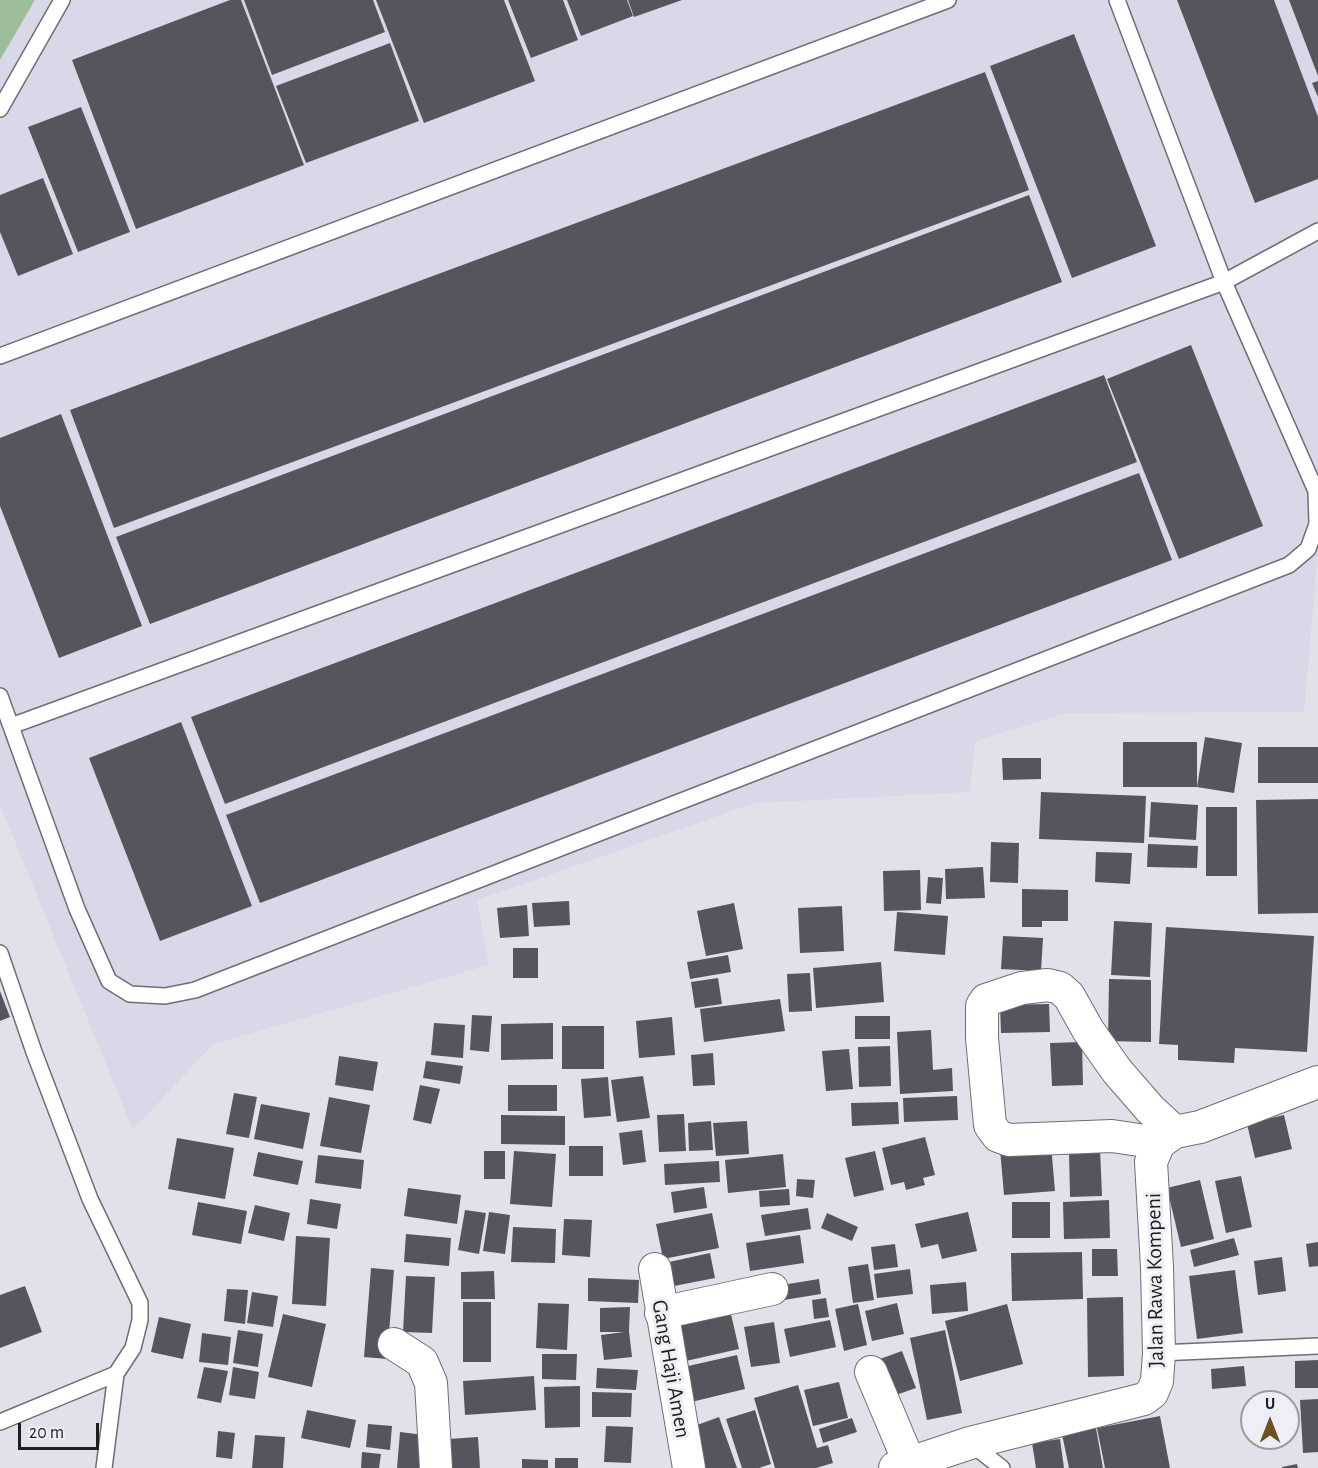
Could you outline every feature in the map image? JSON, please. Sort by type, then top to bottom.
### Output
[{"type":"street","points":[[1167,1138],[1150,1109],[1117,1071],[1088,1030],[1070,996],[1060,988],[1048,985],[1022,988],[986,1000],[982,1006],[982,1038],[990,1125],[998,1136],[1010,1140],[1112,1136],[1167,1138],[1318,1082]]},
{"type":"street","name":"Jalan Rawa Kompeni","points":[[902,1465],[970,1443],[1144,1399],[1152,1393],[1157,1381],[1159,1353],[1151,1162],[1167,1138]]},
{"type":"street","name":"Gang Haji Amen","points":[[655,1269],[689,1468]]},
{"type":"street","points":[[661,1313],[772,1289]]},
{"type":"street","points":[[394,1344],[422,1362],[430,1383],[436,1468]]},
{"type":"street","points":[[871,1372],[902,1465]]},
{"type":"lane","points":[[0,356],[948,0]]},
{"type":"lane","points":[[0,696],[77,909],[109,981],[130,994],[165,996],[195,990],[1288,565],[1308,549],[1317,524],[1316,491],[1224,282],[1117,0]]},
{"type":"lane","points":[[0,109],[65,2]]},
{"type":"lane","points":[[11,726],[1224,282],[1318,231]]},
{"type":"lane","points":[[0,953],[34,1052],[90,1199],[140,1303],[140,1320],[133,1348],[116,1374],[104,1468]]},
{"type":"lane","points":[[1159,1353],[1318,1346]]},
{"type":"lane","points":[[0,1422],[116,1374]]},
{"type":"lane","points":[[970,1443],[1002,1468]]},
{"type":"shaded area","points":[[35,0],[1318,0],[1318,551],[1304,712],[1067,713],[975,741],[970,792],[755,803],[477,900],[489,965],[213,1044],[133,1130],[0,805],[0,60]]},
{"type":"green space","points":[[0,0],[35,0],[0,60]]},
{"type":"building","points":[[230,0],[241,0],[304,165],[136,229],[72,60]]},
{"type":"building","points":[[244,0],[373,0],[385,32],[272,75]]},
{"type":"building","points":[[376,0],[504,0],[535,81],[424,123]]},
{"type":"building","points":[[508,0],[563,0],[578,40],[531,58]]},
{"type":"building","points":[[567,0],[627,0],[633,16],[581,36]]},
{"type":"building","points":[[628,0],[682,0],[634,17]]},
{"type":"building","points":[[1177,0],[1274,0],[1318,117],[1318,179],[1255,203]]},
{"type":"building","points":[[1289,0],[1318,0],[1318,76]]},
{"type":"building","points":[[1074,34],[1156,246],[1072,278],[990,66]]},
{"type":"building","points":[[390,43],[419,121],[306,163],[276,86]]},
{"type":"building","points":[[985,72],[1029,190],[114,528],[70,410]]},
{"type":"building","points":[[1318,81],[1318,97],[1312,83]]},
{"type":"building","points":[[81,107],[130,232],[78,252],[28,127]]},
{"type":"building","points":[[43,178],[73,254],[18,276],[0,232],[0,195]]},
{"type":"building","points":[[1029,195],[1062,282],[150,624],[116,537]]},
{"type":"building","points":[[1191,345],[1263,526],[1179,559],[1107,379]]},
{"type":"building","points":[[1104,375],[1137,462],[225,804],[191,717]]},
{"type":"building","points":[[61,414],[142,626],[59,658],[0,506],[0,438]]},
{"type":"building","points":[[1139,473],[1172,560],[260,903],[226,815]]},
{"type":"building","points":[[181,722],[252,906],[160,941],[89,758]]},
{"type":"building","points":[[1205,737],[1242,743],[1234,793],[1197,787]]},
{"type":"building","points":[[1123,742],[1197,742],[1197,787],[1123,787]]},
{"type":"building","points":[[1258,747],[1318,747],[1318,783],[1258,783]]},
{"type":"building","points":[[1002,758],[1041,758],[1041,779],[1003,780]]},
{"type":"building","points":[[1041,792],[1146,796],[1144,843],[1039,839]]},
{"type":"building","points":[[1318,799],[1318,913],[1258,914],[1256,800]]},
{"type":"building","points":[[1151,802],[1198,805],[1196,840],[1149,837]]},
{"type":"building","points":[[1206,807],[1237,807],[1237,876],[1206,876]]},
{"type":"building","points":[[991,842],[1019,843],[1018,883],[990,882]]},
{"type":"building","points":[[1148,844],[1198,846],[1197,868],[1147,867]]},
{"type":"building","points":[[1096,852],[1132,853],[1130,884],[1095,882]]},
{"type":"building","points":[[983,867],[985,898],[946,899],[945,869]]},
{"type":"building","points":[[920,870],[921,910],[884,911],[883,871]]},
{"type":"building","points":[[928,877],[943,878],[941,904],[926,903]]},
{"type":"building","points":[[1022,889],[1068,890],[1068,921],[1042,921],[1042,927],[1022,927]]},
{"type":"building","points":[[569,901],[570,925],[534,927],[532,903]]},
{"type":"building","points":[[734,903],[743,949],[706,956],[697,911]]},
{"type":"building","points":[[527,905],[529,936],[500,938],[497,908]]},
{"type":"building","points":[[842,906],[844,951],[800,953],[798,908]]},
{"type":"building","points":[[897,912],[948,916],[945,955],[894,951]]},
{"type":"building","points":[[1114,921],[1152,923],[1150,977],[1111,975]]},
{"type":"building","points":[[1166,927],[1314,936],[1307,1052],[1235,1048],[1234,1063],[1178,1060],[1178,1045],[1159,1044]]},
{"type":"building","points":[[1003,936],[1043,938],[1041,971],[1001,969]]},
{"type":"building","points":[[513,948],[538,948],[538,978],[513,978]]},
{"type":"building","points":[[728,955],[731,972],[690,979],[687,962]]},
{"type":"building","points":[[881,962],[884,1002],[816,1008],[813,968]]},
{"type":"building","points":[[810,973],[812,1011],[789,1012],[787,974]]},
{"type":"building","points":[[718,978],[722,1004],[695,1008],[691,982]]},
{"type":"building","points":[[1109,979],[1151,980],[1151,1042],[1108,1041]]},
{"type":"building","points":[[0,991],[10,1017],[0,1021]]},
{"type":"building","points":[[780,999],[785,1031],[704,1042],[700,1009]]},
{"type":"building","points":[[1049,1004],[1050,1032],[1001,1033],[1000,1005]]},
{"type":"building","points":[[472,1015],[492,1016],[489,1052],[470,1050]]},
{"type":"building","points":[[855,1016],[890,1016],[890,1039],[855,1039]]},
{"type":"building","points":[[672,1017],[675,1055],[639,1058],[636,1021]]},
{"type":"building","points":[[434,1023],[465,1025],[463,1058],[431,1055]]},
{"type":"building","points":[[553,1023],[553,1059],[501,1060],[501,1024]]},
{"type":"building","points":[[562,1026],[604,1026],[604,1069],[562,1069]]},
{"type":"building","points":[[931,1030],[933,1070],[952,1068],[953,1091],[900,1094],[897,1032]]},
{"type":"building","points":[[1082,1042],[1083,1085],[1052,1086],[1050,1043]]},
{"type":"building","points":[[890,1046],[891,1086],[859,1087],[858,1047]]},
{"type":"building","points":[[849,1049],[853,1089],[826,1091],[822,1051]]},
{"type":"building","points":[[713,1053],[715,1085],[693,1086],[691,1055]]},
{"type":"building","points":[[339,1056],[378,1062],[373,1091],[335,1085]]},
{"type":"building","points":[[426,1061],[463,1066],[460,1084],[423,1078]]},
{"type":"building","points":[[643,1076],[650,1118],[617,1122],[611,1080]]},
{"type":"building","points":[[608,1077],[611,1116],[584,1118],[581,1079]]},
{"type":"building","points":[[420,1085],[440,1089],[431,1124],[413,1120]]},
{"type":"building","points":[[508,1085],[557,1085],[557,1111],[508,1111]]},
{"type":"building","points":[[234,1093],[257,1097],[249,1138],[226,1134]]},
{"type":"building","points":[[957,1096],[958,1120],[904,1122],[903,1098]]},
{"type":"building","points":[[329,1097],[370,1105],[361,1153],[320,1146]]},
{"type":"building","points":[[898,1102],[899,1124],[852,1126],[851,1103]]},
{"type":"building","points":[[261,1104],[310,1113],[303,1149],[254,1139]]},
{"type":"building","points":[[684,1114],[686,1151],[659,1152],[657,1115]]},
{"type":"building","points":[[501,1115],[565,1116],[565,1145],[501,1144]]},
{"type":"building","points":[[1284,1115],[1292,1149],[1255,1158],[1247,1124]]},
{"type":"building","points":[[711,1121],[713,1150],[689,1151],[688,1123]]},
{"type":"building","points":[[747,1121],[749,1154],[716,1156],[713,1123]]},
{"type":"building","points":[[642,1130],[646,1162],[623,1165],[619,1133]]},
{"type":"building","points":[[925,1137],[935,1175],[923,1178],[925,1185],[906,1190],[904,1182],[891,1185],[882,1148]]},
{"type":"building","points":[[177,1138],[234,1148],[225,1199],[168,1189]]},
{"type":"building","points":[[1051,1145],[1055,1191],[1004,1195],[1000,1149]]},
{"type":"building","points":[[569,1146],[603,1146],[603,1176],[569,1176]]},
{"type":"building","points":[[1100,1149],[1102,1196],[1070,1197],[1069,1150]]},
{"type":"building","points":[[484,1151],[505,1151],[505,1179],[484,1179]]},
{"type":"building","points":[[514,1151],[556,1154],[552,1207],[510,1204]]},
{"type":"building","points":[[875,1151],[884,1190],[854,1197],[845,1158]]},
{"type":"building","points":[[258,1152],[303,1161],[298,1185],[253,1176]]},
{"type":"building","points":[[783,1154],[786,1187],[728,1193],[725,1160]]},
{"type":"building","points":[[318,1155],[364,1160],[361,1189],[315,1183]]},
{"type":"building","points":[[719,1161],[720,1182],[665,1185],[664,1164]]},
{"type":"building","points":[[1241,1176],[1252,1227],[1226,1233],[1215,1181]]},
{"type":"building","points":[[797,1179],[815,1180],[813,1198],[796,1196]]},
{"type":"building","points":[[1200,1180],[1214,1239],[1181,1247],[1167,1188]]},
{"type":"building","points":[[704,1187],[707,1208],[674,1213],[671,1192]]},
{"type":"building","points":[[408,1188],[461,1195],[457,1224],[404,1216]]},
{"type":"building","points":[[789,1189],[790,1205],[760,1207],[759,1191]]},
{"type":"building","points":[[310,1199],[341,1204],[337,1229],[307,1224]]},
{"type":"building","points":[[1109,1200],[1110,1238],[1064,1239],[1063,1202]]},
{"type":"building","points":[[198,1202],[247,1211],[241,1244],[192,1235]]},
{"type":"building","points":[[1012,1202],[1050,1202],[1050,1238],[1012,1238]]},
{"type":"building","points":[[255,1205],[290,1213],[284,1241],[248,1233]]},
{"type":"building","points":[[808,1208],[811,1229],[765,1236],[761,1215]]},
{"type":"building","points":[[465,1210],[486,1213],[479,1254],[458,1250]]},
{"type":"building","points":[[489,1212],[510,1215],[505,1254],[483,1251]]},
{"type":"building","points":[[968,1212],[977,1251],[942,1259],[938,1244],[921,1248],[915,1224]]},
{"type":"building","points":[[712,1213],[719,1248],[663,1259],[656,1224]]},
{"type":"building","points":[[827,1213],[858,1227],[852,1241],[821,1228]]},
{"type":"building","points":[[564,1219],[592,1220],[590,1257],[562,1255]]},
{"type":"building","points":[[513,1227],[556,1229],[555,1263],[511,1262]]},
{"type":"building","points":[[406,1234],[451,1238],[449,1266],[404,1262]]},
{"type":"building","points":[[800,1235],[804,1263],[750,1271],[746,1243]]},
{"type":"building","points":[[296,1236],[330,1238],[326,1306],[292,1304]]},
{"type":"building","points":[[1234,1238],[1239,1255],[1194,1267],[1190,1250]]},
{"type":"building","points":[[1318,1242],[1318,1266],[1309,1267],[1306,1244]]},
{"type":"building","points":[[895,1244],[898,1267],[874,1270],[871,1247]]},
{"type":"building","points":[[1092,1249],[1117,1249],[1118,1276],[1092,1276]]},
{"type":"building","points":[[1082,1252],[1083,1299],[1012,1301],[1011,1253]]},
{"type":"building","points":[[710,1253],[715,1278],[674,1286],[669,1262]]},
{"type":"building","points":[[1282,1257],[1286,1291],[1258,1295],[1254,1261]]},
{"type":"building","points":[[868,1264],[874,1300],[853,1303],[848,1267]]},
{"type":"building","points":[[371,1268],[394,1270],[387,1359],[364,1357]]},
{"type":"building","points":[[910,1269],[913,1294],[877,1298],[874,1274]]},
{"type":"building","points":[[1235,1270],[1243,1333],[1197,1339],[1189,1276]]},
{"type":"building","points":[[494,1271],[495,1299],[461,1299],[461,1272]]},
{"type":"building","points":[[406,1276],[435,1277],[432,1333],[403,1332]]},
{"type":"building","points":[[588,1278],[639,1280],[638,1303],[588,1301]]},
{"type":"building","points":[[819,1279],[821,1294],[784,1300],[782,1285]]},
{"type":"building","points":[[966,1282],[968,1311],[932,1314],[930,1285]]},
{"type":"building","points":[[25,1286],[42,1332],[0,1348],[0,1295]]},
{"type":"building","points":[[227,1289],[248,1290],[245,1324],[224,1321]]},
{"type":"building","points":[[252,1292],[278,1296],[273,1327],[247,1323]]},
{"type":"building","points":[[1123,1297],[1124,1376],[1088,1377],[1087,1298]]},
{"type":"building","points":[[826,1298],[829,1317],[814,1319],[812,1300]]},
{"type":"building","points":[[463,1302],[491,1302],[491,1362],[463,1362]]},
{"type":"building","points":[[538,1303],[569,1304],[567,1350],[536,1348]]},
{"type":"building","points":[[897,1303],[904,1334],[872,1341],[865,1311]]},
{"type":"building","points":[[858,1304],[867,1345],[844,1351],[835,1309]]},
{"type":"building","points":[[1007,1304],[1023,1364],[960,1381],[945,1321]]},
{"type":"building","points":[[630,1307],[629,1331],[632,1357],[604,1360],[601,1335],[624,1332],[600,1332],[600,1308]]},
{"type":"building","points":[[283,1314],[326,1324],[312,1387],[268,1377]]},
{"type":"building","points":[[731,1314],[739,1349],[677,1363],[670,1328]]},
{"type":"building","points":[[159,1317],[191,1324],[183,1359],[151,1352]]},
{"type":"building","points":[[830,1320],[836,1347],[790,1357],[784,1329]]},
{"type":"building","points":[[774,1322],[780,1363],[751,1367],[744,1327]]},
{"type":"building","points":[[238,1330],[263,1334],[258,1367],[233,1363]]},
{"type":"building","points":[[945,1330],[962,1413],[927,1420],[910,1338]]},
{"type":"building","points":[[202,1333],[231,1337],[228,1365],[199,1362]]},
{"type":"building","points":[[902,1351],[916,1388],[893,1396],[880,1359]]},
{"type":"building","points":[[542,1354],[577,1354],[576,1380],[542,1379]]},
{"type":"building","points":[[737,1355],[745,1389],[683,1404],[675,1369]]},
{"type":"building","points":[[1318,1360],[1318,1388],[1295,1388],[1295,1361]]},
{"type":"building","points":[[1244,1366],[1246,1386],[1212,1389],[1211,1369]]},
{"type":"building","points":[[204,1367],[228,1371],[221,1403],[197,1398]]},
{"type":"building","points":[[233,1367],[259,1372],[255,1399],[229,1395]]},
{"type":"building","points":[[597,1368],[638,1370],[636,1390],[596,1388]]},
{"type":"building","points":[[534,1376],[536,1410],[465,1415],[463,1381]]},
{"type":"building","points":[[839,1382],[848,1418],[813,1426],[804,1390]]},
{"type":"building","points":[[798,1385],[817,1448],[828,1445],[833,1463],[816,1468],[775,1468],[754,1398]]},
{"type":"building","points":[[580,1386],[580,1427],[545,1428],[544,1387]]},
{"type":"building","points":[[592,1392],[632,1393],[631,1417],[592,1417]]},
{"type":"building","points":[[1318,1399],[1318,1452],[1303,1453],[1300,1400]]},
{"type":"building","points":[[307,1410],[356,1420],[350,1448],[301,1438]]},
{"type":"building","points":[[755,1410],[771,1464],[759,1468],[742,1468],[726,1419]]},
{"type":"building","points":[[1160,1416],[1170,1468],[1105,1468],[1097,1428]]},
{"type":"building","points":[[719,1417],[737,1468],[704,1468],[689,1428]]},
{"type":"building","points":[[852,1418],[857,1432],[823,1443],[819,1429]]},
{"type":"building","points":[[368,1424],[392,1426],[390,1450],[366,1447]]},
{"type":"building","points":[[606,1426],[633,1427],[631,1463],[604,1462]]},
{"type":"building","points":[[1096,1428],[1103,1468],[1069,1468],[1062,1434]]},
{"type":"building","points":[[218,1431],[235,1433],[232,1459],[216,1457]]},
{"type":"building","points":[[400,1432],[424,1435],[421,1468],[397,1468]]},
{"type":"building","points":[[255,1435],[285,1437],[283,1468],[252,1468]]},
{"type":"building","points":[[478,1437],[480,1468],[451,1468],[448,1439]]},
{"type":"building","points":[[1060,1439],[1064,1468],[1036,1468],[1032,1443]]},
{"type":"building","points":[[362,1452],[381,1454],[379,1468],[361,1468]]},
{"type":"building","points":[[555,1458],[578,1458],[578,1468],[555,1468]]},
{"type":"building","points":[[522,1459],[548,1460],[548,1468],[522,1468]]},
{"type":"building","points":[[1297,1464],[1298,1468],[1282,1468],[1282,1467]]}]
